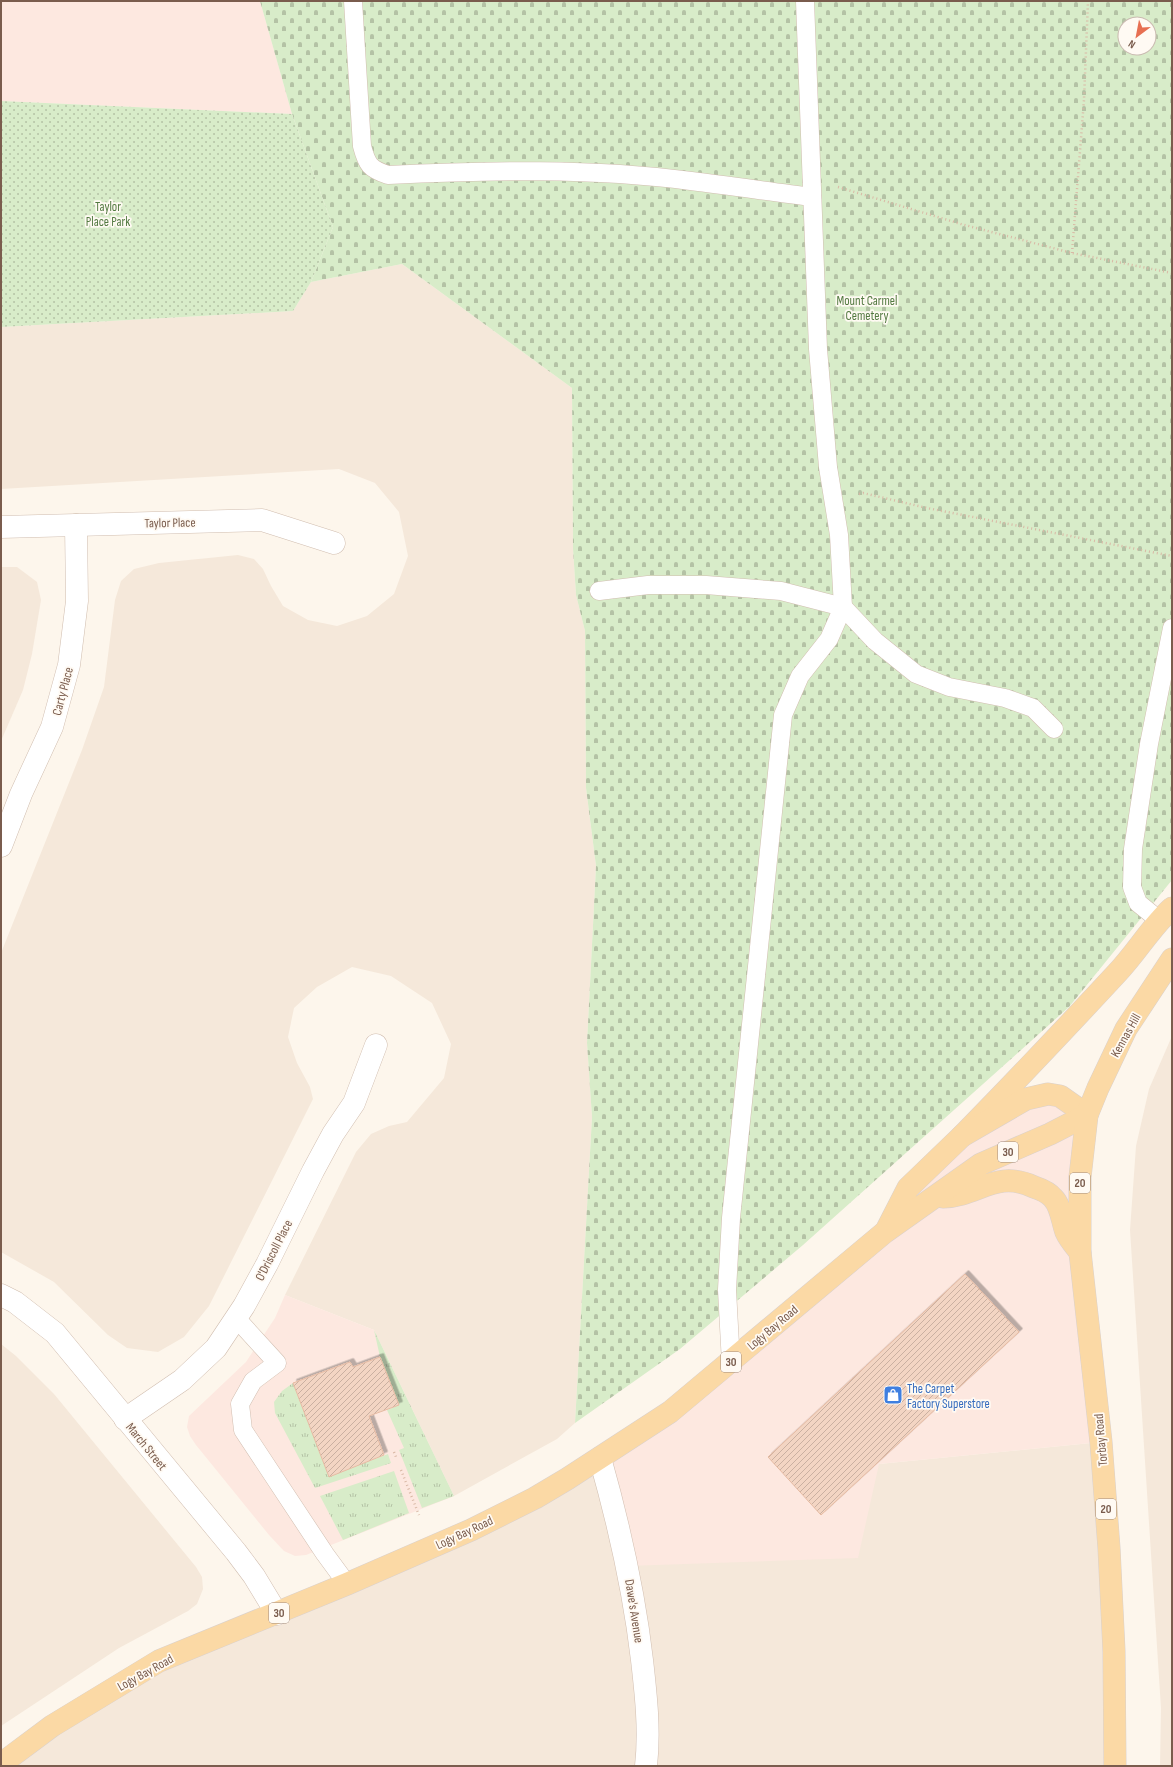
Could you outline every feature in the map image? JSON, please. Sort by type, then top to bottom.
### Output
[{"type":"main road","points":[[962,1136],[1046,1050],[1120,970],[1165,914]]},
{"type":"main road","name":"Kennas Hill","points":[[1087,1115],[1126,1029],[1172,959]]},
{"type":"main road","name":"Logy Bay Road","points":[[1,1764],[52,1726],[159,1662],[277,1614],[471,1530],[535,1498],[670,1412],[731,1363],[885,1232],[981,1164],[1050,1134],[1087,1115],[1060,1096],[1048,1094],[1026,1099],[962,1136],[908,1188],[885,1232]]},
{"type":"main road","name":"Torbay Road","points":[[1087,1115],[1080,1177],[1080,1252],[1101,1442],[1108,1541],[1114,1651],[1115,1766]]},
{"type":"main road","points":[[935,1198],[953,1197],[995,1182],[1010,1180],[1023,1182],[1053,1198],[1060,1212],[1066,1234],[1080,1252]]},
{"type":"street","name":"Taylor Place","points":[[1,527],[262,520],[334,543]]},
{"type":"street","name":"Carty Place","points":[[1,846],[21,794],[52,727],[69,665],[77,601],[76,525]]},
{"type":"street","name":"O'Driscoll Place","points":[[125,1419],[182,1380],[216,1348],[236,1318],[267,1264],[313,1171],[354,1103],[376,1045]]},
{"type":"street","name":"March Street","points":[[1,1295],[15,1302],[55,1333],[236,1552],[254,1576],[277,1614]]},
{"type":"street","name":"Dawe's Avenue","points":[[600,1458],[621,1534],[638,1624],[647,1702],[646,1766]]},
{"type":"lane","points":[[353,1],[362,146],[365,160],[374,170],[388,175],[549,172],[630,176],[691,181],[812,197]]},
{"type":"lane","points":[[731,1363],[726,1290],[731,1218],[783,715],[800,676],[829,639],[843,607],[839,535],[828,467],[818,349],[804,1]]},
{"type":"lane","points":[[600,591],[648,585],[706,585],[780,591],[843,607],[875,641],[916,674],[949,687],[1005,698],[1033,708],[1054,729]]},
{"type":"lane","points":[[1165,914],[1138,903],[1132,887],[1133,849],[1149,744],[1172,628]]},
{"type":"lane","points":[[236,1318],[277,1363],[253,1381],[240,1404],[243,1430],[325,1554],[347,1584]]},
{"type":"path","points":[[1072,253],[1084,100],[1088,1]]},
{"type":"path","points":[[811,179],[961,224],[1072,253],[1172,273]]},
{"type":"path","points":[[833,500],[863,493],[927,508],[1172,556]]},
{"type":"path","points":[[394,1452],[396,1457]]},
{"type":"path","points":[[401,1470],[419,1515]]},
{"type":"shaded area","points":[[1,1],[260,1],[292,114],[1,101]]},
{"type":"shaded area","points":[[402,264],[572,388],[573,549],[576,595],[585,631],[586,788],[596,866],[587,1043],[592,1117],[575,1423],[557,1439],[454,1496],[374,1330],[285,1295],[356,1152],[371,1134],[389,1126],[407,1122],[444,1078],[451,1044],[432,1003],[391,976],[352,967],[317,987],[294,1008],[288,1037],[297,1063],[310,1087],[313,1099],[209,1306],[184,1337],[158,1352],[127,1348],[108,1335],[54,1282],[1,1252],[1,953],[82,750],[104,687],[115,600],[121,581],[134,569],[159,563],[238,555],[254,559],[263,569],[283,606],[308,620],[337,626],[367,616],[394,594],[408,556],[399,512],[375,483],[339,469],[1,489],[1,327],[293,311],[311,282]]},
{"type":"shaded area","points":[[1,567],[17,567],[37,582],[41,600],[32,654],[23,690],[1,741]]},
{"type":"shaded area","points":[[1172,1036],[1172,1766],[1160,1766],[1161,1708],[1130,1230],[1136,1146],[1149,1089]]},
{"type":"shaded area","points":[[1060,1096],[1083,1145],[1101,1442],[879,1464],[858,1558],[627,1566],[600,1458],[885,1232],[962,1136]]},
{"type":"shaded area","points":[[285,1295],[374,1330],[454,1496],[306,1555],[295,1556],[284,1551],[269,1535],[196,1445],[190,1436],[187,1427],[189,1416],[246,1362],[275,1318]]},
{"type":"shaded area","points":[[1,1344],[16,1356],[54,1394],[196,1567],[202,1577],[203,1589],[197,1604],[188,1611],[119,1648],[1,1726]]},
{"type":"shaded area","points":[[1101,1442],[1115,1766],[1,1766],[52,1726],[277,1614],[600,1458],[879,1464]]},
{"type":"green space","name":"Mount Carmel Cemetery","points":[[260,1],[1172,1],[1172,880],[1069,1007],[803,1245],[680,1349],[575,1423],[592,1117],[587,1043],[596,866],[586,788],[585,631],[576,595],[573,549],[572,388],[402,264],[311,282],[333,227],[292,114]]},
{"type":"green space","name":"Taylor Place Park","points":[[1,101],[292,114],[333,227],[311,282],[293,311],[1,327]]},
{"type":"green space","points":[[374,1330],[454,1496],[422,1508],[399,1450],[404,1448],[387,1410],[399,1405],[380,1357]]},
{"type":"green space","points":[[293,1383],[329,1476],[388,1454],[391,1463],[315,1488],[275,1413],[274,1402],[282,1391]]},
{"type":"green space","points":[[394,1471],[409,1513],[343,1540],[320,1496]]},
{"type":"building","name":"The Carpet Factory Superstore","points":[[965,1274],[1019,1332],[821,1515],[768,1457]]},
{"type":"building","points":[[380,1357],[399,1405],[369,1416],[384,1455],[329,1477],[293,1383],[350,1362],[353,1367]]},
{"type":"place","name":"The Carpet Factory Superstore","points":[[893,1395]]}]
